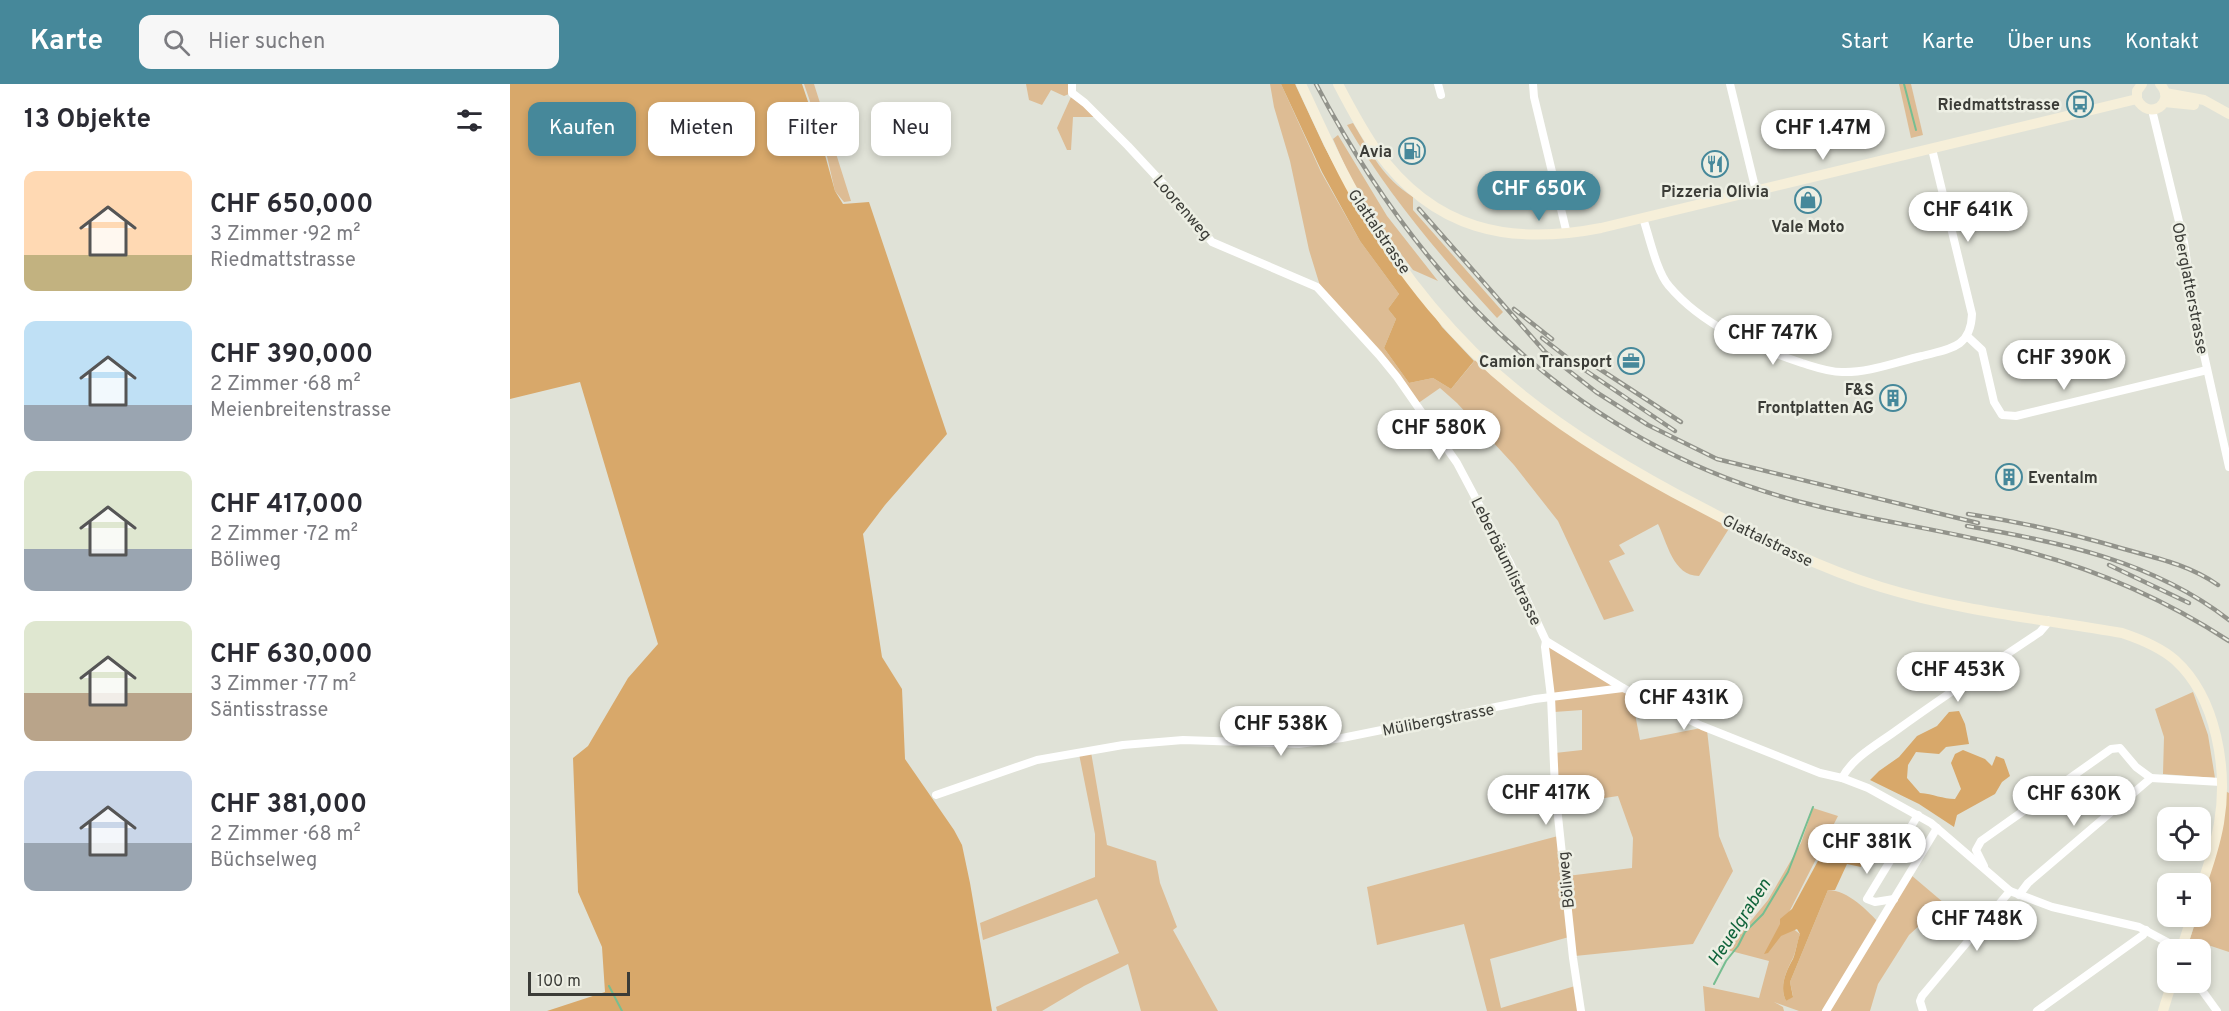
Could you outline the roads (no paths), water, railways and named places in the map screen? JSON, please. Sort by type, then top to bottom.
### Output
[{"type":"street","name":"Glattalstrasse","points":[[1301,84],[1347,182],[1396,258],[1449,325],[1475,353],[1515,389],[1558,421],[1681,497],[1823,566],[1880,587],[1932,601],[2122,633],[2140,639],[2175,660],[2199,690],[2207,710],[2219,757],[2221,782],[2219,821],[2204,873]]},
{"type":"street","points":[[1338,84],[1378,153],[1401,180],[1427,202],[1455,218],[1488,230],[1536,236],[1567,234],[1643,218],[2137,99]]},
{"type":"street","points":[[1438,84],[1441,96]]},
{"type":"street","points":[[1534,84],[1534,97],[1567,234]]},
{"type":"street","points":[[1730,84],[1756,191]]},
{"type":"street","points":[[2142,84],[2137,91],[2137,99],[2144,108],[2151,110],[2159,108],[2163,93],[2190,104],[2226,112]]},
{"type":"street","name":"Loorenweg","points":[[1072,88],[1168,189],[1212,242],[1317,287]]},
{"type":"street","name":"Oberglatterstrasse","points":[[2151,110],[2184,242],[2194,310],[2229,467]]},
{"type":"street","points":[[1643,218],[1667,284],[1708,321],[1735,336],[1780,355],[1825,370],[1854,372],[1954,347],[1967,336],[1972,325],[1972,314],[1932,149]]},
{"type":"street","name":"Leberbäumlistrasse","points":[[1317,287],[1397,377],[1456,463],[1509,561],[1546,641],[1623,688],[1712,730],[1820,773],[1868,788],[1937,828],[2010,891],[2052,908],[2105,918],[2146,930],[2162,939]]},
{"type":"street","points":[[1967,336],[1982,350],[1994,402],[1998,412],[2002,415],[2016,416],[2207,370]]},
{"type":"street","points":[[1842,778],[1848,767],[1862,756],[2040,632],[2046,626],[2047,620]]},
{"type":"street","name":"Böliweg","points":[[1546,641],[1555,788],[1573,958],[1581,1011]]},
{"type":"street","name":"Mülibergstrasse","points":[[936,795],[1054,756],[1158,741],[1299,744],[1342,738],[1551,697],[1623,688]]},
{"type":"street","points":[[1985,868],[1976,850],[1981,840],[2111,749],[2120,748],[2136,767],[2151,778],[2221,782]]},
{"type":"street","points":[[2019,895],[2022,888],[2151,778]]},
{"type":"street","points":[[1894,899],[1875,902],[1867,899],[1918,815]]},
{"type":"street","points":[[1826,1011],[1937,828]]},
{"type":"street","points":[[1923,1011],[1920,1001],[1922,996],[2010,891]]},
{"type":"street","points":[[2037,1011],[2143,935],[2146,930]]},
{"type":"street","points":[[2163,1011],[2169,993]]},
{"type":"street","points":[[2204,993],[2217,1011]]},
{"type":"waterway","points":[[1904,84],[1916,130]]},
{"type":"waterway","name":"Heuelgraben","points":[[1714,984],[1745,932],[1763,914],[1788,872],[1813,807]]},
{"type":"waterway","points":[[609,986],[622,1011]]},
{"type":"railway","points":[[1316,84],[1359,159],[1408,230],[1461,294],[1520,352],[1585,403],[1656,446],[1733,481],[1817,506],[1974,538],[2079,567],[2181,612],[2229,641]]},
{"type":"railway","points":[[1419,209],[1545,352],[1596,392],[1648,425],[1717,459],[1978,523]]},
{"type":"railway","points":[[1514,309],[1552,339]]},
{"type":"railway","points":[[1542,338],[1573,362],[1675,431]]},
{"type":"railway","points":[[1595,366],[1681,422]]},
{"type":"railway","points":[[1968,514],[2086,538],[2184,567],[2218,585]]},
{"type":"railway","points":[[1967,526],[2036,539],[2104,557],[2169,583],[2200,600],[2229,620]]},
{"type":"railway","points":[[2109,565],[2189,603]]},
{"type":"place","name":"Riedmattstrasse","points":[[2080,104]]},
{"type":"place","name":"Avia","points":[[1412,151]]},
{"type":"place","name":"Pizzeria Olivia","points":[[1715,164]]},
{"type":"place","name":"Vale Moto","points":[[1808,200]]},
{"type":"place","name":"Camion Transport","points":[[1631,361]]},
{"type":"place","name":"F&S Frontplatten AG","points":[[1893,398]]},
{"type":"place","name":"Eventalm","points":[[2009,477]]}]
